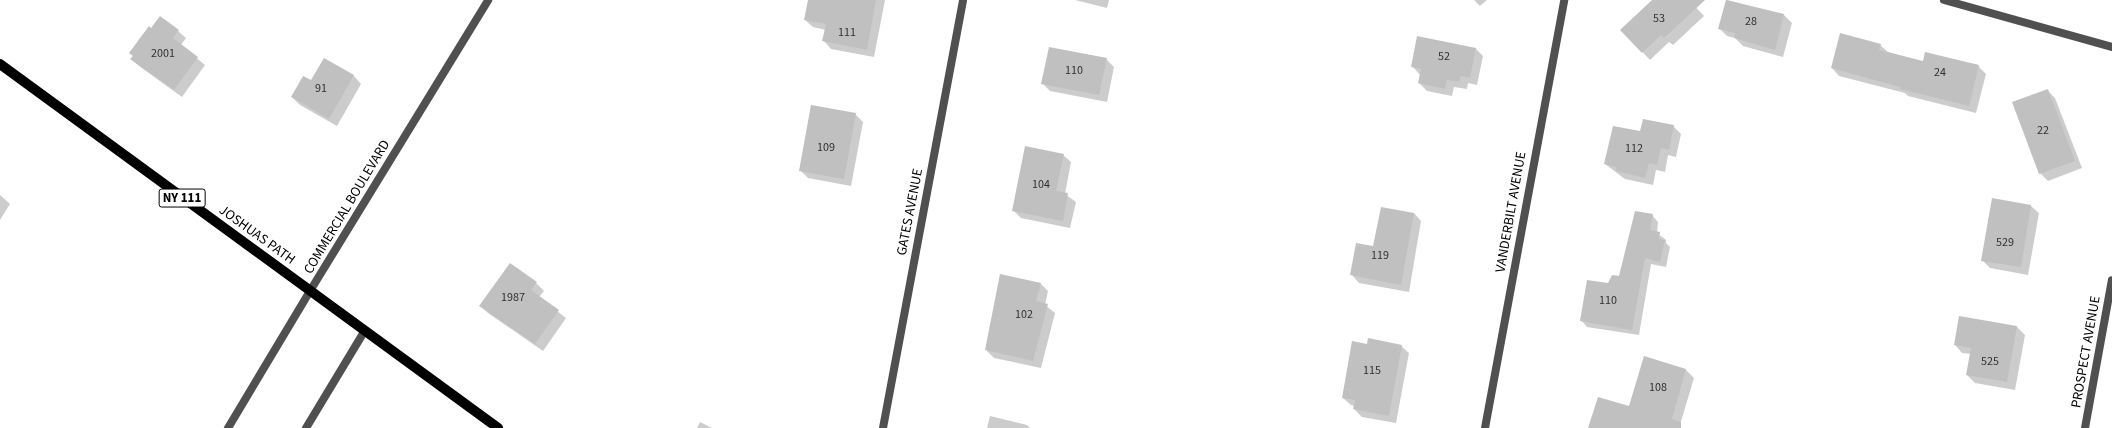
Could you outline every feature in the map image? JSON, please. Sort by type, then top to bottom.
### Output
[{"type":"main road","name":"JOSHUAS PATH","points":[[0,64],[364,332],[498,428]]},
{"type":"street","name":"COMMERCIAL BOULEVARD","points":[[228,428],[488,0]]},
{"type":"street","name":"GATES AVENUE","points":[[882,428],[962,0]]},
{"type":"street","name":"VANDERBILT AVENUE","points":[[1485,428],[1564,0]]},
{"type":"street","points":[[1944,0],[2112,47]]},
{"type":"street","name":"PROSPECT AVENUE","points":[[2085,428],[2112,280]]},
{"type":"street","points":[[306,428],[364,332]]},
{"type":"building","points":[[808,0],[876,0],[867,50],[822,41],[826,24],[804,20]]},
{"type":"building","points":[[1652,0],[1705,0],[1664,38],[1661,35],[1642,53],[1620,30]]},
{"type":"building","points":[[1726,0],[1784,14],[1775,50],[1734,38],[1735,33],[1718,29]]},
{"type":"building","points":[[160,16],[179,30],[173,38],[198,57],[174,90],[130,59],[133,56],[129,53],[149,26],[151,28]]},
{"type":"building","points":[[1840,33],[1881,44],[1879,50],[1923,61],[1925,52],[1979,65],[1969,106],[1900,89],[1900,87],[1831,68]]},
{"type":"building","points":[[1417,36],[1476,48],[1470,78],[1461,76],[1459,82],[1447,80],[1445,89],[1418,83],[1421,69],[1411,67]]},
{"type":"building","points":[[1049,47],[1107,58],[1099,95],[1041,84]]},
{"type":"building","points":[[324,58],[354,75],[329,119],[291,97],[303,76],[311,80]]},
{"type":"building","points":[[2048,89],[2075,161],[2039,174],[2012,102]]},
{"type":"building","points":[[811,105],[856,113],[844,179],[799,171]]},
{"type":"building","points":[[1643,119],[1674,125],[1669,150],[1661,148],[1657,165],[1649,163],[1645,178],[1616,171],[1616,167],[1604,164],[1613,126],[1640,131]]},
{"type":"building","points":[[1025,146],[1064,154],[1056,191],[1068,193],[1063,221],[1012,211]]},
{"type":"building","points":[[1992,198],[2031,205],[2021,267],[1981,261]]},
{"type":"building","points":[[1381,207],[1414,213],[1401,285],[1350,275],[1356,243],[1373,246]]},
{"type":"building","points":[[1635,211],[1653,214],[1650,230],[1660,232],[1659,239],[1665,240],[1660,262],[1645,258],[1632,330],[1580,321],[1587,280],[1608,283],[1612,275],[1619,276]]},
{"type":"building","points":[[510,263],[537,282],[531,290],[559,310],[535,344],[479,306]]},
{"type":"building","points":[[1000,274],[1041,283],[1036,301],[1048,304],[1033,361],[985,350]]},
{"type":"building","points":[[1959,316],[2017,326],[2007,382],[1966,375],[1971,348],[1954,345]]},
{"type":"building","points":[[1368,338],[1402,345],[1389,416],[1353,409],[1355,400],[1342,398],[1352,341],[1367,344]]},
{"type":"building","points":[[1644,356],[1686,369],[1672,419],[1681,422],[1681,428],[1588,428],[1598,397],[1629,406]]}]
